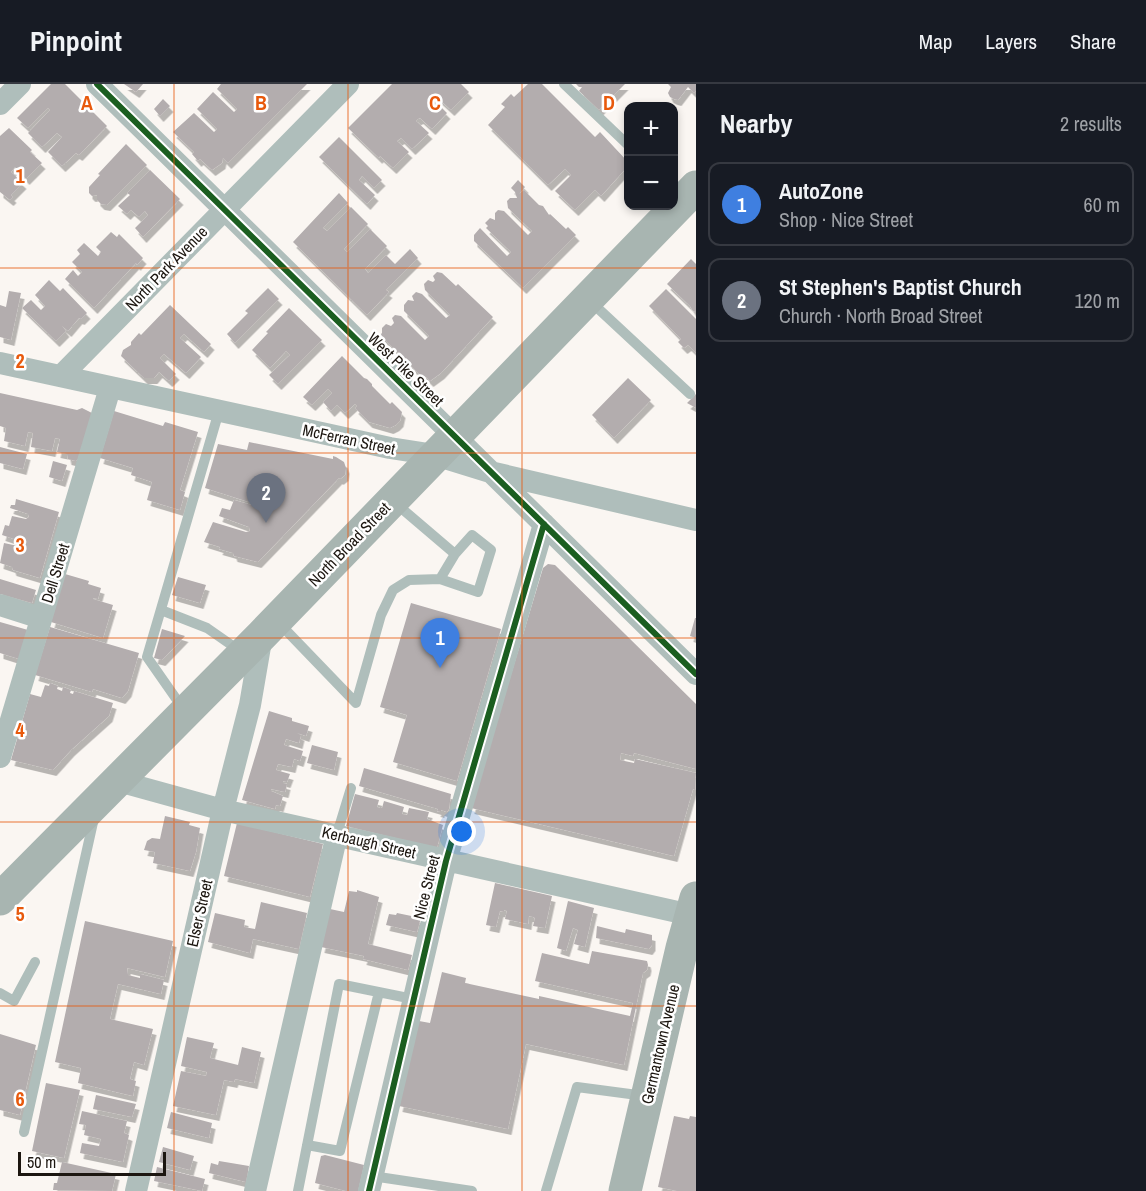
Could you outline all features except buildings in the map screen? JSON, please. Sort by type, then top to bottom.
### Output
[{"type":"main road","name":"North Broad Street","points":[[0,899],[261,636],[588,299],[687,193]]},
{"type":"main road","name":"Germantown Avenue","points":[[626,1191],[647,1097],[689,955],[693,907]]},
{"type":"street","points":[[0,104],[20,84]]},
{"type":"street","name":"West Pike Street","points":[[97,84],[224,209],[444,446],[490,472],[696,674]]},
{"type":"street","name":"North Park Avenue","points":[[61,376],[348,84]]},
{"type":"street","name":"McFerran Street","points":[[0,363],[390,448],[444,446]]},
{"type":"street","name":"Dell Street","points":[[0,757],[110,388]]},
{"type":"street","points":[[490,472],[696,520]]},
{"type":"street","name":"Nice Street","points":[[371,1184],[446,861],[544,524]]},
{"type":"street","points":[[0,605],[41,618]]},
{"type":"street","name":"Elser Street","points":[[136,1191],[223,810],[250,705],[261,636]]},
{"type":"street","name":"Kerbaugh Street","points":[[108,790],[223,810],[338,834],[446,861],[693,907]]},
{"type":"street","points":[[255,1191],[338,834]]},
{"type":"lane","points":[[564,84],[624,141]]},
{"type":"lane","points":[[588,299],[690,394]]},
{"type":"lane","points":[[185,712],[147,657],[219,411]]},
{"type":"lane","points":[[391,500],[455,554]]},
{"type":"lane","points":[[161,610],[207,628],[261,636],[356,703],[381,615],[393,590],[409,580],[440,579],[478,592],[491,550],[472,535],[455,554],[440,579]]},
{"type":"lane","points":[[338,834],[351,788]]},
{"type":"lane","points":[[24,1132],[108,790]]},
{"type":"lane","points":[[0,993],[14,1001],[35,962]]},
{"type":"lane","points":[[298,1191],[339,984],[413,999]]},
{"type":"lane","points":[[307,1145],[340,1151],[379,992]]},
{"type":"lane","points":[[546,1191],[576,1087],[647,1097]]},
{"type":"lane","points":[[371,1184],[472,1191]]},
{"type":"cycle path","points":[[97,84],[696,674]]},
{"type":"cycle path","points":[[369,1191],[446,861],[544,524]]},
{"type":"place","name":"St Stephen's Baptist Church","points":[[266,523]]},
{"type":"place","name":"AutoZone","points":[[440,668]]}]
